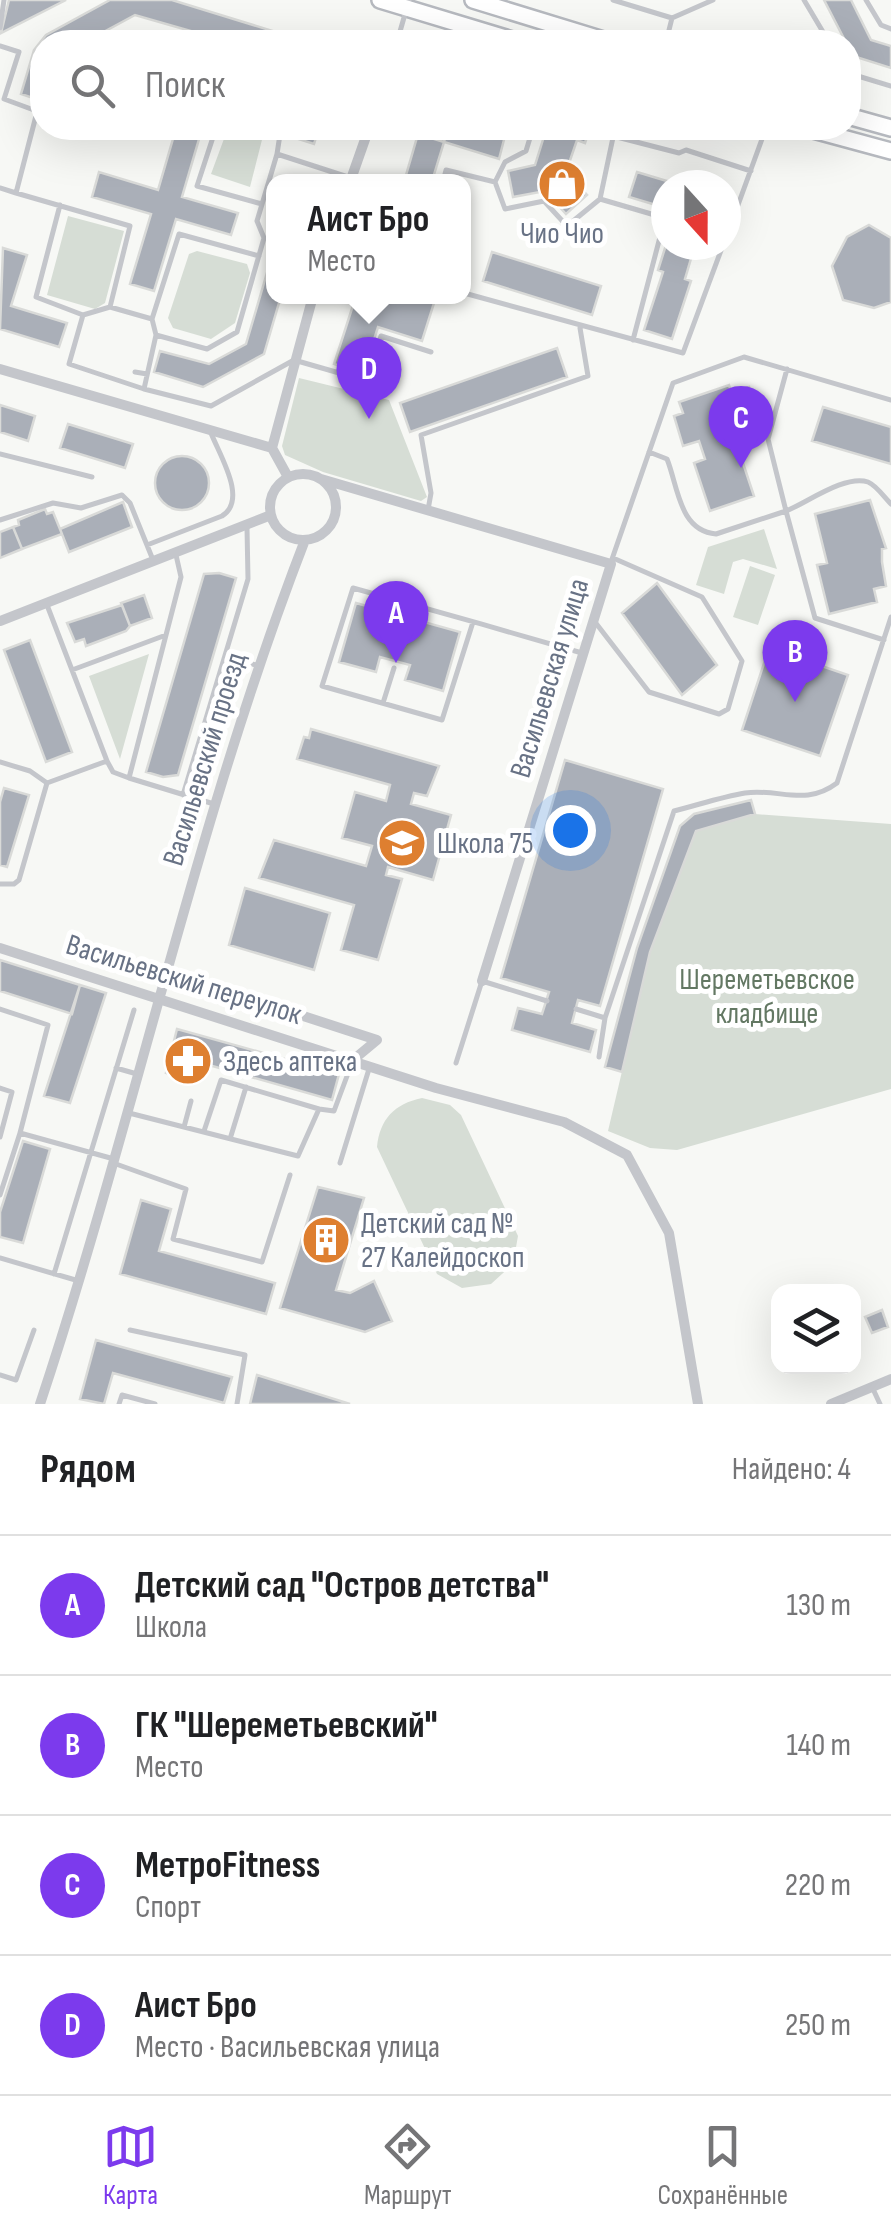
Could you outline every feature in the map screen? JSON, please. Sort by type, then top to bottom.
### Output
[{"type":"main road","points":[[380,0],[408,4],[484,30]]},
{"type":"main road","points":[[473,0],[571,30]]},
{"type":"main road","points":[[861,120],[891,128]]},
{"type":"main road","points":[[850,140],[891,151]]},
{"type":"street","points":[[353,174],[365,140]]},
{"type":"street","points":[[288,477],[272,448],[311,304]]},
{"type":"street","points":[[0,369],[272,448]]},
{"type":"street","points":[[310,474],[321,479],[334,495],[335,515],[324,532],[304,540],[283,534],[270,516],[272,493],[288,477],[310,474]]},
{"type":"street","name":"Васильевская улица","points":[[321,479],[612,561],[482,981]]},
{"type":"street","points":[[0,621],[270,516]]},
{"type":"street","name":"Васильевский проезд","points":[[40,1404],[80,1282],[165,971],[256,665],[304,540]]},
{"type":"street","name":"Васильевский переулок","points":[[0,948],[159,995],[370,1066],[564,1122],[627,1155],[670,1233],[698,1404]]},
{"type":"street","points":[[165,971],[377,1040],[353,1060]]},
{"type":"street","points":[[831,1404],[891,1379]]},
{"type":"lane","points":[[0,28],[4,0]]},
{"type":"lane","points":[[613,0],[672,18],[713,0]]},
{"type":"lane","points":[[804,0],[822,30]]},
{"type":"lane","points":[[866,0],[881,26],[891,28]]},
{"type":"lane","points":[[400,30],[408,4]]},
{"type":"lane","points":[[669,30],[672,18]]},
{"type":"lane","points":[[0,46],[19,52],[4,99],[30,109]]},
{"type":"lane","points":[[861,76],[891,86]]},
{"type":"lane","points":[[16,193],[32,140]]},
{"type":"lane","points":[[212,140],[197,186],[262,204]]},
{"type":"lane","points":[[270,174],[279,140]]},
{"type":"lane","points":[[529,140],[526,151],[505,162],[495,182],[505,209],[544,202],[567,226],[600,199],[613,140]]},
{"type":"lane","points":[[629,140],[679,153],[686,150],[751,170]]},
{"type":"lane","points":[[741,198],[762,140]]},
{"type":"lane","points":[[276,154],[334,174]]},
{"type":"lane","points":[[471,176],[495,182]]},
{"type":"lane","points":[[0,188],[130,226],[110,307]]},
{"type":"lane","points":[[156,335],[207,349],[238,332],[264,238],[257,222],[266,190]]},
{"type":"lane","points":[[600,199],[664,218],[633,340]]},
{"type":"lane","points":[[60,206],[36,296],[83,315],[110,307],[152,320]]},
{"type":"lane","points":[[144,389],[156,335],[152,320],[179,234],[259,256]]},
{"type":"lane","points":[[471,295],[580,328],[683,353],[718,260]]},
{"type":"lane","points":[[83,315],[69,364],[212,406],[294,360],[367,381],[380,336],[431,352]]},
{"type":"lane","points":[[428,510],[431,494],[421,436],[588,376],[580,328]]},
{"type":"lane","points":[[592,620],[604,628],[649,692],[718,714],[728,709],[742,662],[705,601],[612,561],[673,383],[744,358],[891,400]]},
{"type":"lane","points":[[787,369],[768,439],[815,618],[884,640]]},
{"type":"lane","points":[[134,372],[147,374]]},
{"type":"lane","points":[[147,545],[222,516],[232,508],[234,495],[210,430]]},
{"type":"lane","points":[[648,452],[667,458],[688,520],[706,532],[786,511],[814,494],[860,481],[872,484],[891,504]]},
{"type":"lane","points":[[0,454],[92,478]]},
{"type":"lane","points":[[0,520],[53,503],[81,508],[118,495],[129,500],[154,563]]},
{"type":"lane","points":[[184,795],[248,579],[247,528]]},
{"type":"lane","points":[[129,778],[181,577],[176,555]]},
{"type":"lane","points":[[473,622],[442,720],[322,686],[353,588],[582,652]]},
{"type":"lane","points":[[46,604],[112,772],[217,806]]},
{"type":"lane","points":[[599,1057],[605,1018],[674,811],[749,792],[804,799],[838,783],[891,617]]},
{"type":"lane","points":[[72,670],[166,635]]},
{"type":"lane","points":[[225,656],[256,665]]},
{"type":"lane","points":[[383,703],[394,668]]},
{"type":"lane","points":[[47,783],[107,760]]},
{"type":"lane","points":[[0,762],[30,771],[47,783]]},
{"type":"lane","points":[[0,884],[7,886],[19,880],[47,783]]},
{"type":"lane","points":[[456,1063],[482,981],[547,1001]]},
{"type":"lane","points":[[0,1009],[48,1025],[0,1195]]},
{"type":"lane","points":[[54,1274],[134,1010]]},
{"type":"lane","points":[[576,1010],[605,1018]]},
{"type":"lane","points":[[204,1132],[220,1080],[334,1112],[353,1060]]},
{"type":"lane","points":[[340,1163],[370,1066]]},
{"type":"lane","points":[[116,1068],[137,1074]]},
{"type":"lane","points":[[230,1138],[246,1087]]},
{"type":"lane","points":[[0,1088],[12,1092],[0,1138]]},
{"type":"lane","points":[[184,1127],[192,1100]]},
{"type":"lane","points":[[126,1112],[298,1156],[319,1110]]},
{"type":"lane","points":[[20,1133],[91,1151],[186,1189],[173,1239],[262,1262],[290,1174]]},
{"type":"lane","points":[[0,1161],[11,1164]]},
{"type":"lane","points":[[0,1258],[80,1282]]},
{"type":"lane","points":[[0,1375],[16,1380],[34,1330]]},
{"type":"lane","points":[[130,1330],[245,1356],[237,1404]]},
{"type":"lane","points":[[871,1385],[880,1404]]},
{"type":"lane","points":[[120,1404],[122,1395],[155,1404]]},
{"type":"green space","points":[[224,140],[262,140],[250,187],[211,174]]},
{"type":"green space","points":[[68,216],[124,231],[105,303],[95,309],[47,295]]},
{"type":"green space","points":[[197,251],[247,264],[250,273],[235,323],[211,339],[173,328],[168,318],[189,254]]},
{"type":"green space","points":[[299,378],[389,400],[427,497],[421,501],[323,472],[285,455],[282,446]]},
{"type":"green space","points":[[764,529],[777,569],[743,559],[733,562],[724,594],[696,585],[708,547]]},
{"type":"green space","points":[[750,566],[775,575],[758,625],[733,617]]},
{"type":"green space","points":[[149,654],[120,759],[89,676]]},
{"type":"green space","name":"Шереметьевское кладбище","points":[[755,814],[891,824],[891,1089],[677,1150],[650,1148],[608,1131],[650,952],[696,831]]},
{"type":"green space","points":[[422,1098],[450,1105],[461,1115],[518,1236],[513,1264],[491,1284],[462,1288],[437,1274],[377,1147],[381,1128],[390,1114]]},
{"type":"building","points":[[9,0],[66,0],[1,33]]},
{"type":"building","points":[[110,0],[172,0],[270,30],[187,30],[135,15],[107,30],[55,30]]},
{"type":"building","points":[[824,0],[851,0],[871,40],[891,46],[891,68],[861,59],[861,30],[840,30]]},
{"type":"building","points":[[30,64],[30,97],[21,94]]},
{"type":"building","points":[[173,140],[199,140],[182,197],[238,213],[231,235],[176,219],[154,291],[130,284],[151,214],[92,197],[99,172],[158,190]]},
{"type":"building","points":[[416,140],[444,142],[434,174],[406,174]]},
{"type":"building","points":[[445,140],[504,140],[499,159]]},
{"type":"building","points":[[543,140],[577,140],[566,172],[587,195],[566,214],[545,191],[513,197],[508,171],[535,165]]},
{"type":"building","points":[[637,172],[651,176],[651,204],[629,197]]},
{"type":"building","points":[[869,225],[891,238],[891,302],[874,308],[843,300],[832,266],[847,237]]},
{"type":"building","points":[[3,248],[27,255],[11,306],[67,323],[59,347],[0,329]]},
{"type":"building","points":[[492,252],[601,286],[592,315],[483,281]]},
{"type":"building","points":[[661,260],[691,260],[685,279],[691,281],[672,339],[644,330],[663,272],[658,270]]},
{"type":"building","points":[[266,276],[266,304],[279,304],[264,354],[203,387],[154,372],[160,351],[209,364],[246,344]]},
{"type":"building","points":[[353,304],[434,304],[422,341],[378,327],[363,374],[334,364]]},
{"type":"building","points":[[557,348],[567,377],[410,432],[400,403]]},
{"type":"building","points":[[729,385],[731,392],[749,387],[760,421],[743,426],[749,445],[738,448],[754,496],[710,511],[694,463],[705,459],[699,441],[683,446],[674,416],[683,413],[679,402]]},
{"type":"building","points":[[0,405],[35,416],[28,441],[0,432]]},
{"type":"building","points":[[823,407],[891,427],[891,464],[812,441]]},
{"type":"building","points":[[68,424],[133,444],[125,468],[60,448]]},
{"type":"building","points":[[182,456],[201,464],[209,483],[201,502],[182,510],[163,502],[155,483],[163,464]]},
{"type":"building","points":[[870,500],[886,548],[882,549],[882,562],[886,586],[874,589],[877,602],[829,614],[817,565],[827,563],[815,514]]},
{"type":"building","points":[[123,502],[132,527],[69,552],[60,529]]},
{"type":"building","points":[[45,509],[47,514],[53,512],[62,534],[22,549],[13,527],[19,525],[18,520]]},
{"type":"building","points":[[13,527],[22,549],[0,558],[0,532]]},
{"type":"building","points":[[204,574],[236,578],[178,775],[163,777],[146,772]]},
{"type":"building","points":[[657,583],[717,665],[682,695],[622,613]]},
{"type":"building","points":[[144,595],[152,618],[130,626],[121,603]]},
{"type":"building","points":[[356,603],[460,632],[443,691],[405,680],[410,665],[380,657],[376,672],[339,662]]},
{"type":"building","points":[[122,605],[130,626],[126,631],[86,646],[84,639],[75,642],[67,623]]},
{"type":"building","points":[[30,640],[72,752],[46,762],[4,650]]},
{"type":"building","points":[[769,648],[848,675],[820,756],[742,730]]},
{"type":"building","name":"Школа 75","points":[[311,729],[439,766],[427,796],[414,793],[411,804],[451,815],[433,880],[388,867],[386,875],[402,879],[378,960],[341,950],[354,905],[259,878],[274,840],[366,866],[372,846],[342,838],[355,792],[386,801],[390,785],[297,759]]},
{"type":"building","points":[[565,760],[663,789],[600,1006],[578,1000],[572,1023],[596,1030],[590,1052],[512,1030],[518,1008],[542,1014],[549,992],[501,978]]},
{"type":"building","points":[[4,788],[29,795],[7,867],[0,865],[0,802]]},
{"type":"building","points":[[751,800],[755,814],[696,831],[650,952],[622,1072],[605,1067],[637,948],[680,826],[694,814]]},
{"type":"building","points":[[245,888],[330,913],[314,970],[229,945]]},
{"type":"building","points":[[0,960],[80,985],[72,1014],[0,991]]},
{"type":"building","points":[[80,985],[106,993],[70,1103],[44,1096]]},
{"type":"building","points":[[177,1029],[339,1074],[332,1100],[195,1061],[191,1081],[166,1073]]},
{"type":"building","points":[[23,1141],[50,1149],[23,1243],[0,1237],[0,1212]]},
{"type":"building","name":"Детский сад № 27 Калейдоскоп","points":[[318,1187],[364,1198],[336,1290],[350,1293],[374,1281],[392,1321],[365,1332],[280,1308]]},
{"type":"building","points":[[141,1200],[171,1209],[159,1251],[275,1283],[266,1314],[120,1274]]},
{"type":"building","points":[[882,1310],[888,1327],[872,1333],[865,1317]]},
{"type":"building","points":[[96,1340],[232,1377],[224,1403],[113,1373],[104,1404],[80,1399]]},
{"type":"building","points":[[257,1375],[350,1404],[250,1404]]},
{"type":"place","name":"Чио Чио","points":[[562,184]]},
{"type":"place","name":"Аист Бро","points":[[369,419]]},
{"type":"place","name":"МетроFitness","points":[[741,468]]},
{"type":"place","name":"Детский сад \"Остров детства\"","points":[[396,663]]},
{"type":"place","name":"ГК \"Шереметьевский\"","points":[[795,702]]},
{"type":"place","name":"Школа 75","points":[[402,843]]},
{"type":"place","name":"Здесь аптека","points":[[188,1061]]},
{"type":"place","name":"Детский сад № 27 Калейдоскоп","points":[[326,1240]]}]
